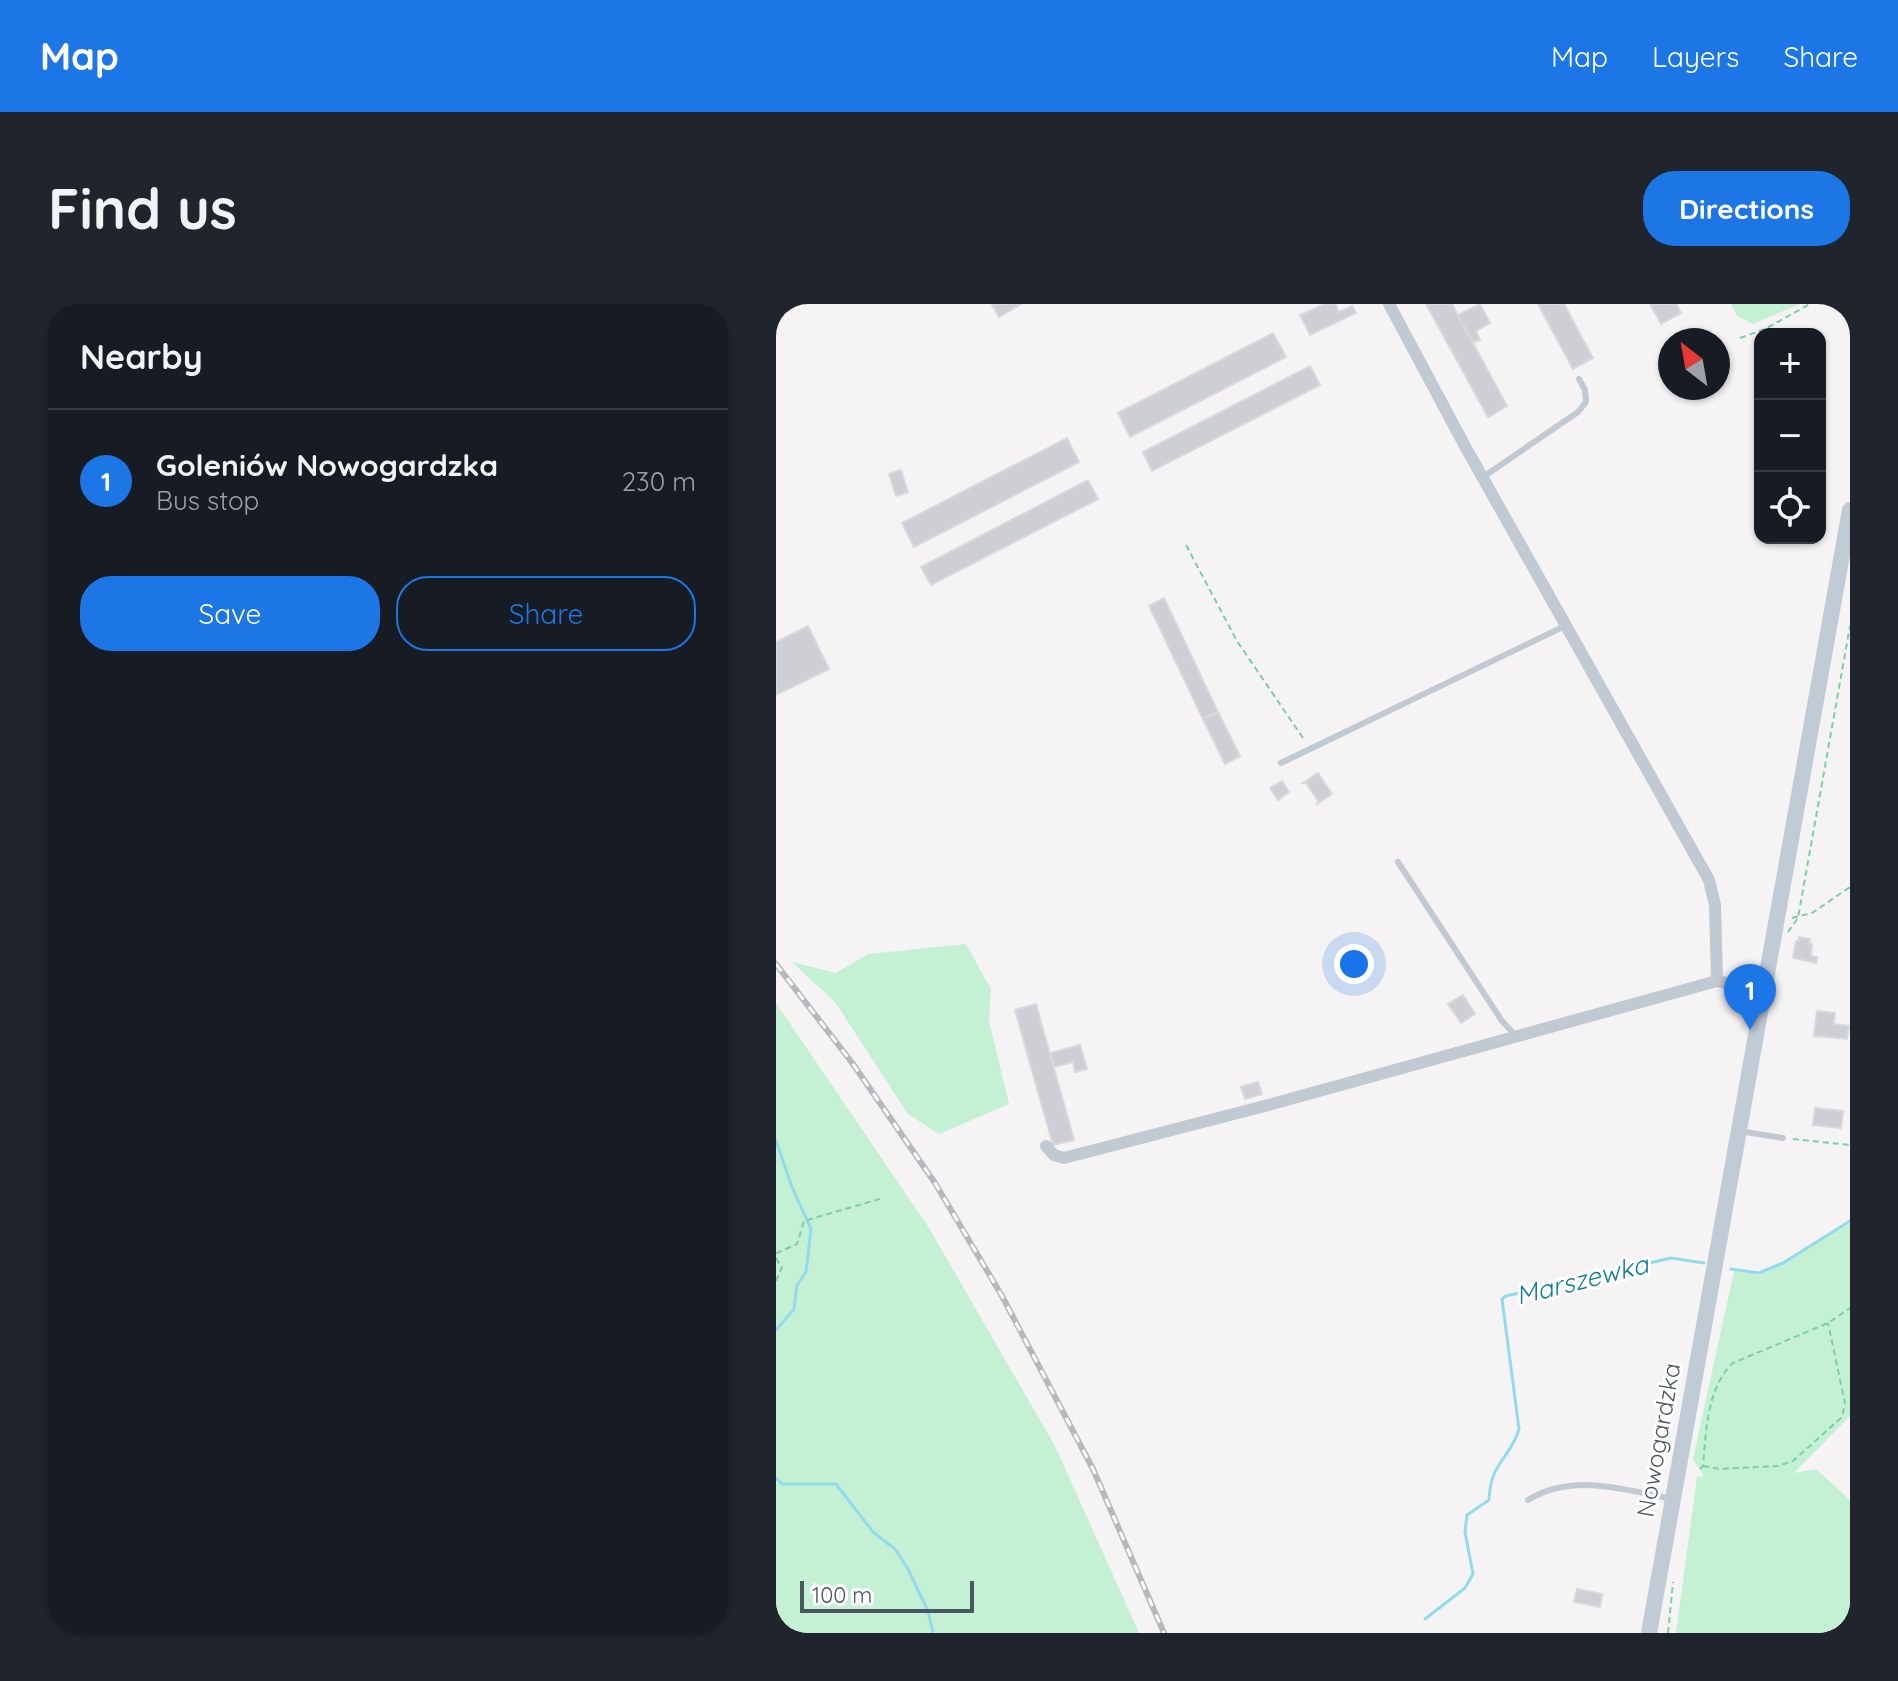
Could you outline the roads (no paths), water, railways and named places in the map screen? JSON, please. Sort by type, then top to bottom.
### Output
[{"type":"street","points":[[1389,304],[1709,880],[1715,905],[1717,981]]},
{"type":"street","name":"Nowogardzka","points":[[1649,1633],[1850,510]]},
{"type":"street","points":[[1046,1146],[1054,1155],[1064,1158],[1717,981],[1764,990]]},
{"type":"lane","points":[[1483,477],[1578,412],[1586,402],[1585,390],[1579,379]]},
{"type":"lane","points":[[1281,763],[1567,625]]},
{"type":"lane","points":[[1398,862],[1502,1021],[1516,1036]]},
{"type":"lane","points":[[1739,1131],[1783,1138]]},
{"type":"lane","points":[[1528,1500],[1544,1491],[1591,1484],[1673,1499]]},
{"type":"waterway","points":[[776,1141],[811,1229],[806,1272],[797,1285],[794,1309],[776,1330]]},
{"type":"waterway","name":"Marszewka","points":[[1731,1269],[1759,1273],[1783,1263],[1850,1221]]},
{"type":"waterway","name":"Marszewka","points":[[1425,1619],[1465,1588],[1473,1574],[1465,1532],[1467,1515],[1489,1500],[1493,1477],[1519,1429],[1502,1299],[1671,1258],[1704,1263]]},
{"type":"waterway","points":[[776,1478],[782,1484],[836,1484],[873,1532],[895,1549],[928,1611],[933,1633]]},
{"type":"railway","points":[[776,964],[853,1064],[935,1183],[1002,1296],[1093,1469],[1164,1633]]},
{"type":"place","name":"Goleniów Nowogardzka","points":[[1750,1030]]}]
